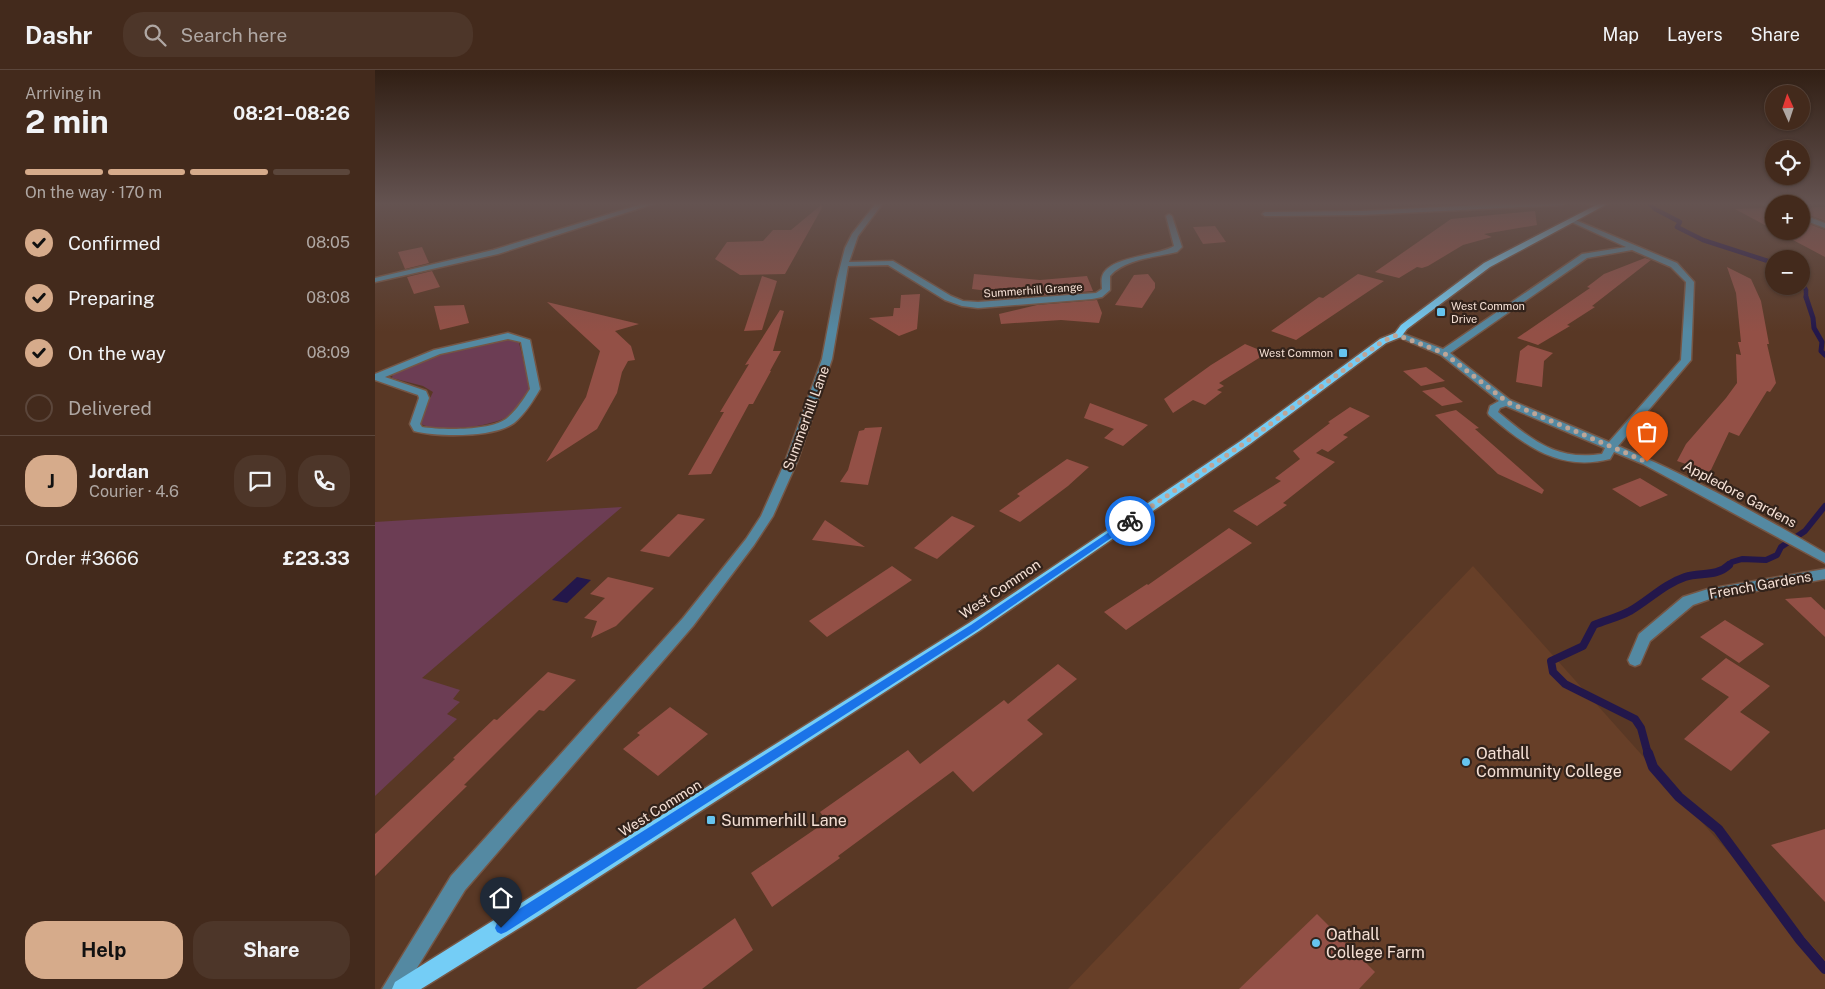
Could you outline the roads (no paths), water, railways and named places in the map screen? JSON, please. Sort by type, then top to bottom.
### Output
[{"type":"main road","name":"West Common","points":[[401,989],[533,908],[974,627],[1246,442],[1383,341],[1397,335],[1404,327],[1487,265],[1523,246]]},
{"type":"street","points":[[375,280],[518,246]]},
{"type":"street","name":"Summerhill Lane","points":[[392,989],[458,883],[688,622],[750,542],[763,522],[791,462],[827,359],[844,264],[851,246]]},
{"type":"street","name":"Summerhill Grange","points":[[844,264],[890,264],[948,298],[962,303],[978,305],[1099,295],[1106,290],[1106,278],[1112,269],[1121,264],[1174,250],[1178,246]]},
{"type":"street","points":[[1507,402],[1495,406],[1493,413],[1529,444],[1546,453],[1567,459],[1589,461],[1606,457],[1611,446],[1618,441],[1686,360],[1690,282],[1675,266],[1627,246]]},
{"type":"street","points":[[1444,353],[1585,256],[1632,248]]},
{"type":"street","points":[[1397,335],[1444,353],[1507,402],[1611,446]]},
{"type":"street","points":[[507,336],[525,340],[536,384],[535,389],[521,410],[504,424],[480,430],[428,431],[417,429],[415,424],[424,398],[422,393],[375,377],[437,352],[507,336]]},
{"type":"street","name":"Appledore Gardens","points":[[1611,446],[1702,489],[1825,559]]},
{"type":"street","name":"French Gardens","points":[[1635,660],[1644,638],[1688,601],[1708,594],[1825,574]]},
{"type":"waterway","points":[[1721,246],[1765,260]]},
{"type":"waterway","points":[[1806,297],[1813,318],[1814,328],[1822,342],[1821,351],[1825,355]]},
{"type":"waterway","points":[[1729,565],[1742,559],[1766,560],[1777,555],[1781,547],[1805,531],[1825,506]]},
{"type":"waterway","points":[[1648,754],[1641,728],[1635,719],[1565,684],[1553,672],[1551,661],[1583,646],[1594,625],[1630,611],[1677,580],[1719,571],[1729,565]]},
{"type":"waterway","points":[[1648,753],[1653,767],[1679,797],[1718,829],[1800,940],[1825,969]]},
{"type":"place","name":"West Common Drive","points":[[1441,312]]},
{"type":"place","name":"West Common","points":[[1343,353]]},
{"type":"place","name":"Oathall Community College","points":[[1466,762]]},
{"type":"place","name":"Summerhill Lane","points":[[711,820]]},
{"type":"place","name":"Oathall College Farm","points":[[1316,943]]}]
